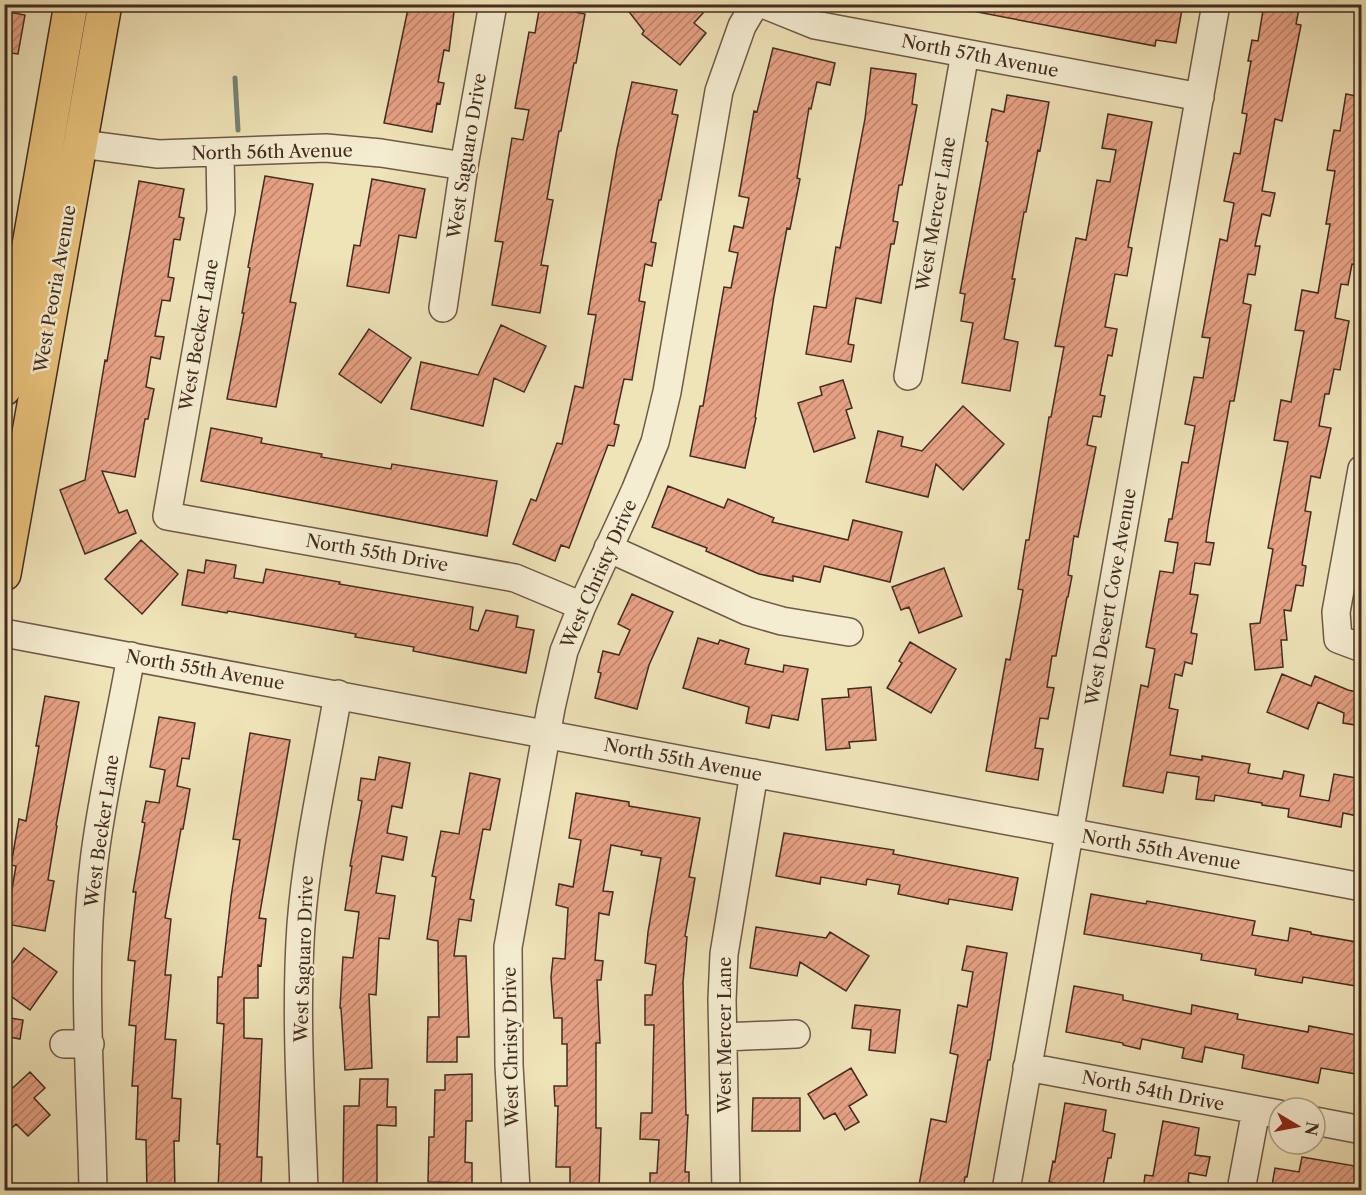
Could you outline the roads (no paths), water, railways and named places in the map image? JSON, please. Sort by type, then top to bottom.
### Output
[{"type":"main road","name":"West Peoria Avenue","points":[[4,388],[70,4]]},
{"type":"main road","name":"West Peoria Avenue","points":[[4,574],[105,4]]},
{"type":"street","name":"West Saguaro Drive","points":[[443,308],[464,166],[493,4]]},
{"type":"street","name":"West Christy Drive","points":[[516,1191],[509,1065],[508,947],[546,734],[564,651],[655,442],[667,392],[719,91],[742,26],[755,4]]},
{"type":"street","name":"North 57th Avenue","points":[[763,4],[815,25],[1200,97]]},
{"type":"street","name":"West Desert Cove Avenue","points":[[1006,1191],[1216,4]]},
{"type":"street","name":"West Mercer Lane","points":[[908,376],[964,53]]},
{"type":"street","name":"North 56th Avenue","points":[[81,144],[158,154],[326,148],[381,153],[464,166]]},
{"type":"street","name":"West Becker Lane","points":[[167,516],[221,211],[220,152]]},
{"type":"street","points":[[1350,644],[1336,612],[1362,469]]},
{"type":"street","name":"North 55th Drive","points":[[167,516],[515,578],[582,606]]},
{"type":"street","points":[[608,548],[747,611],[782,621],[849,632]]},
{"type":"street","name":"North 55th Avenue","points":[[4,633],[1362,887]]},
{"type":"street","name":"West Becker Lane","points":[[93,1191],[77,1044],[89,972],[94,864],[131,656]]},
{"type":"street","name":"West Saguaro Drive","points":[[304,1191],[299,993],[301,925],[309,851],[338,694]]},
{"type":"street","name":"West Mercer Lane","points":[[726,1191],[722,1000],[724,954],[754,773]]},
{"type":"street","points":[[723,1036],[796,1034]]},
{"type":"street","name":"North 54th Drive","points":[[1027,1067],[1267,1112]]},
{"type":"street","points":[[1241,1191],[1267,1112]]},
{"type":"street","points":[[1327,1123],[1362,1130]]},
{"type":"waterway","points":[[235,78],[238,130]]}]
